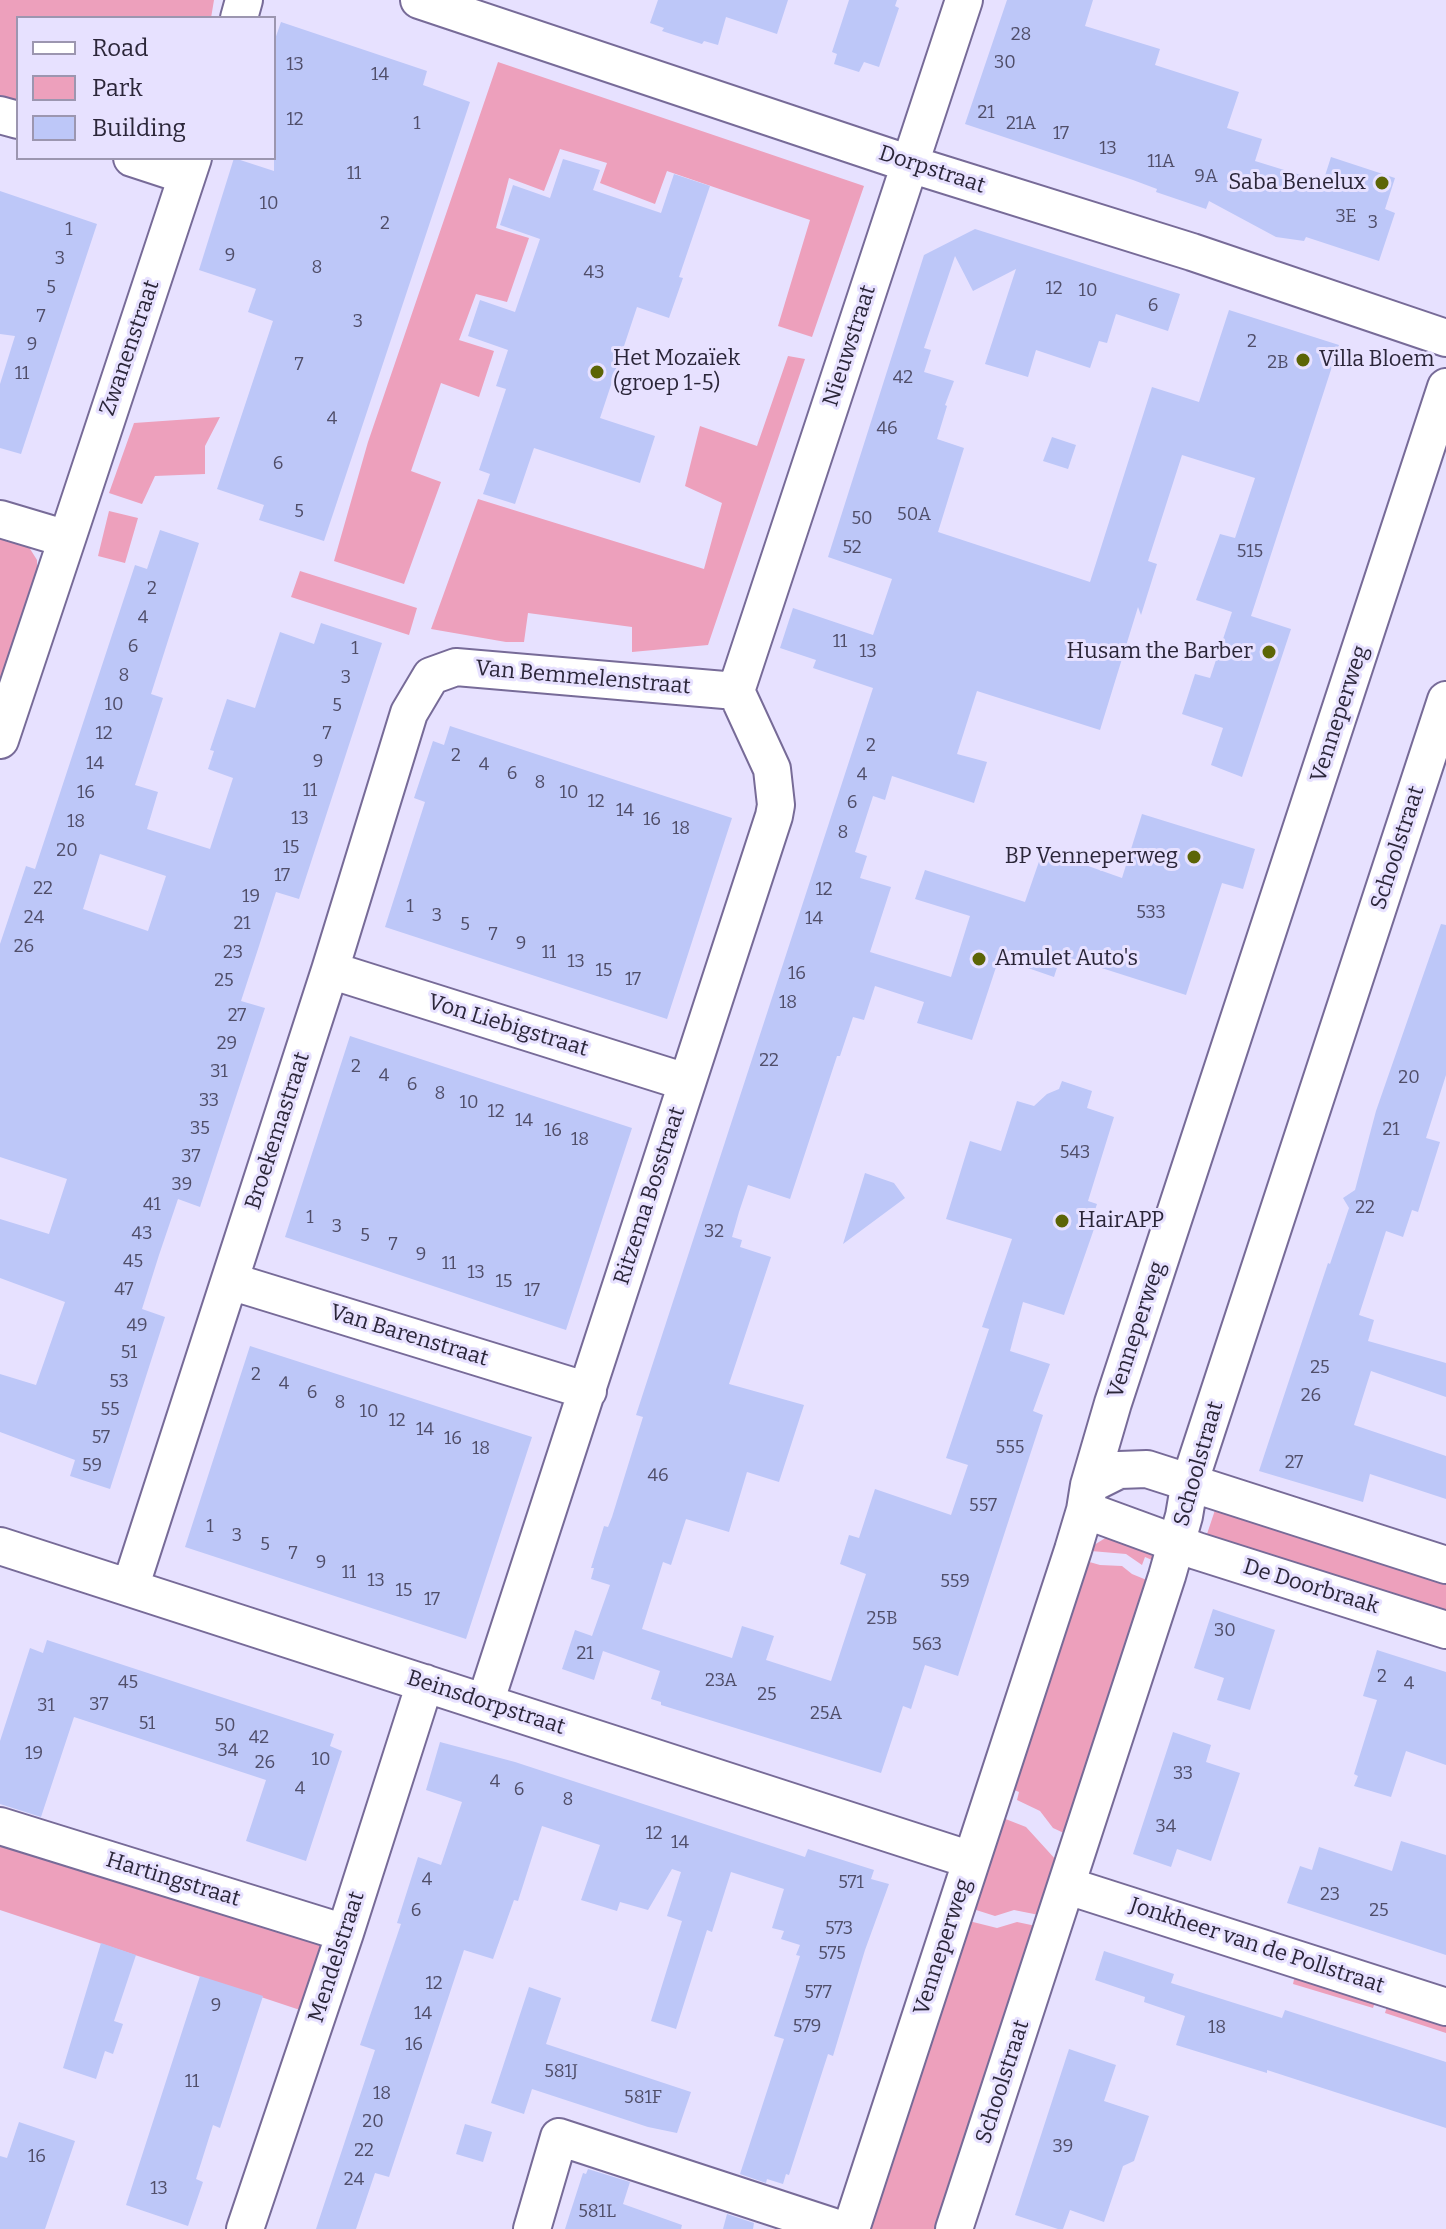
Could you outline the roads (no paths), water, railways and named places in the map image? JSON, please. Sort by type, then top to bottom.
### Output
[{"type":"street","name":"Dorpstraat","points":[[419,0],[1446,338]]},
{"type":"street","name":"Nieuwstraat","points":[[736,691],[964,0]]},
{"type":"street","points":[[145,160],[190,167]]},
{"type":"street","name":"Zwanenstraat","points":[[0,740],[190,167]]},
{"type":"street","name":"Venneperweg","points":[[851,2229],[1087,1498],[1113,1403],[1446,387]]},
{"type":"street","points":[[0,519],[67,539]]},
{"type":"street","name":"Van Bemmelenstraat","points":[[431,676],[456,667],[736,691]]},
{"type":"street","name":"Broekemastraat","points":[[130,1588],[330,970],[409,713],[431,676]]},
{"type":"street","name":"Ritzema Bosstraat","points":[[485,1703],[776,805],[772,769],[736,691]]},
{"type":"street","name":"Schoolstraat","points":[[954,2229],[1177,1544],[1200,1484],[1446,700]]},
{"type":"street","name":"Von Liebigstraat","points":[[330,970],[686,1082]]},
{"type":"street","name":"Van Barenstraat","points":[[230,1281],[588,1391]]},
{"type":"street","points":[[1087,1498],[1127,1468],[1147,1469],[1446,1565]]},
{"type":"street","name":"De Doorbraak","points":[[1087,1498],[1177,1544],[1446,1630]]},
{"type":"street","name":"Beinsdorpstraat","points":[[0,1546],[971,1860]]},
{"type":"street","name":"Mendelstraat","points":[[245,2229],[425,1683]]},
{"type":"street","name":"Hartingstraat","points":[[0,1826],[345,1933]]},
{"type":"street","name":"Jonkheer van de Pollstraat","points":[[1068,1886],[1446,2007]]},
{"type":"street","points":[[532,2229],[559,2137],[840,2229]]},
{"type":"place","name":"Saba Benelux","points":[[1382,183]]},
{"type":"place","name":"Villa Bloem","points":[[1303,360]]},
{"type":"place","name":"Het Mozaïek (groep 1-5)","points":[[597,372]]},
{"type":"place","name":"Husam the Barber","points":[[1269,652]]},
{"type":"place","name":"BP Venneperweg","points":[[1194,857]]},
{"type":"place","name":"Amulet Auto's","points":[[979,959]]},
{"type":"place","name":"HairAPP","points":[[1062,1221]]}]
